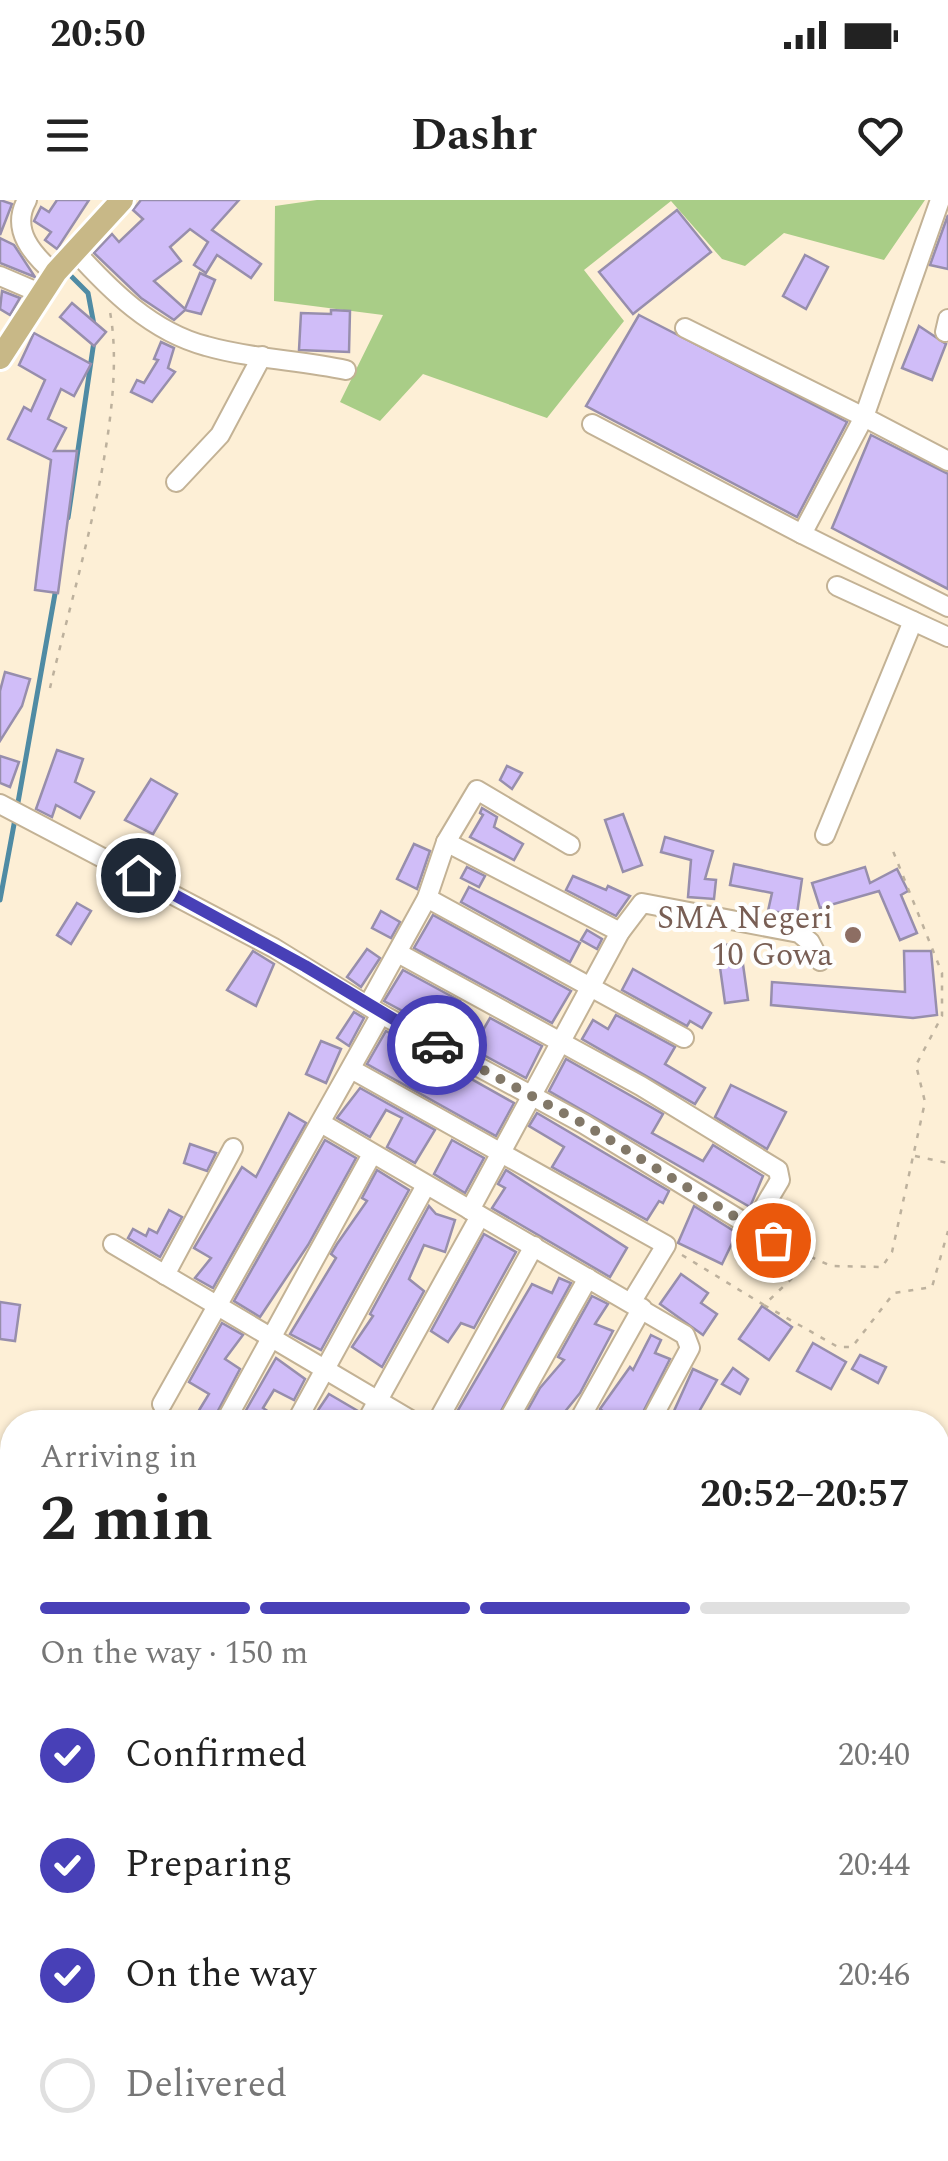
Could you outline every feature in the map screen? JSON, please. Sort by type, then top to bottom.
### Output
[{"type":"main road","points":[[0,358],[59,269],[122,200]]},
{"type":"street","points":[[27,200],[22,232],[33,255],[59,269],[104,284],[176,335],[204,346],[346,370]]},
{"type":"street","points":[[802,534],[864,417],[940,200]]},
{"type":"street","points":[[0,276],[59,269]]},
{"type":"street","points":[[685,328],[948,461]]},
{"type":"street","points":[[176,482],[220,435],[262,356]]},
{"type":"street","points":[[592,424],[948,607]]},
{"type":"street","points":[[837,586],[948,637]]},
{"type":"street","points":[[826,834],[913,621]]},
{"type":"street","points":[[162,1404],[351,1069],[398,953],[427,898],[446,842],[479,790],[570,845]]},
{"type":"street","points":[[0,804],[290,957],[374,1010],[530,1096],[773,1240]]},
{"type":"street","points":[[446,842],[620,932]]},
{"type":"street","points":[[427,898],[684,1038]]},
{"type":"street","points":[[373,1410],[475,1213],[500,1152],[634,908],[649,901],[799,933],[810,942],[820,961]]},
{"type":"street","points":[[398,953],[559,1041],[778,1170],[780,1180],[752,1227]]},
{"type":"street","points":[[351,1069],[666,1245],[584,1410]]},
{"type":"street","points":[[321,1124],[425,1187],[637,1304],[690,1342],[656,1410]]},
{"type":"street","points":[[166,1274],[233,1148]]},
{"type":"street","points":[[232,1410],[371,1156]]},
{"type":"street","points":[[302,1410],[425,1187]]},
{"type":"street","points":[[114,1244],[393,1410]]},
{"type":"street","points":[[444,1410],[534,1246]]},
{"type":"street","points":[[514,1410],[588,1278]]},
{"type":"path","points":[[50,688],[89,526],[112,394],[117,354],[104,284]]},
{"type":"path","points":[[773,1240],[831,1266],[882,1267],[892,1252],[925,1102],[916,1066],[942,1016],[942,973],[893,851]]},
{"type":"path","points":[[914,1155],[948,1162]]},
{"type":"path","points":[[666,1245],[838,1347],[852,1347],[894,1293],[932,1287],[948,1230]]},
{"type":"path","points":[[764,1304],[813,1258]]},
{"type":"green space","points":[[317,200],[925,200],[884,260],[784,233],[745,266],[722,259],[671,201],[584,270],[624,321],[547,418],[423,374],[380,421],[340,402],[383,315],[274,301],[275,206]]},
{"type":"building","points":[[0,200],[12,204],[0,235]]},
{"type":"building","points":[[57,200],[89,200],[57,249],[45,240],[51,232],[34,221],[41,207],[49,212]]},
{"type":"building","points":[[141,200],[239,200],[212,230],[261,264],[251,278],[217,255],[206,273],[194,265],[208,242],[190,229],[170,247],[181,261],[154,281],[185,309],[200,273],[215,280],[201,314],[185,310],[174,320],[141,298],[94,253],[112,234],[119,242],[143,219],[133,210]]},
{"type":"building","points":[[677,210],[711,252],[633,314],[599,272]]},
{"type":"building","points":[[948,215],[948,269],[930,265]]},
{"type":"building","points":[[0,238],[14,245],[35,277],[0,263]]},
{"type":"building","points":[[805,255],[828,267],[806,309],[783,296]]},
{"type":"building","points":[[2,291],[20,298],[10,315],[0,309]]},
{"type":"building","points":[[72,303],[106,332],[94,346],[60,317]]},
{"type":"building","points":[[331,310],[350,311],[349,352],[299,350],[301,313],[331,314]]},
{"type":"building","points":[[639,315],[847,422],[797,517],[586,406]]},
{"type":"building","points":[[919,326],[946,344],[932,380],[902,368]]},
{"type":"building","points":[[34,333],[91,364],[74,396],[61,389],[48,419],[66,428],[54,451],[77,451],[58,593],[35,590],[51,460],[8,439],[24,407],[31,411],[45,380],[19,365]]},
{"type":"building","points":[[161,342],[174,348],[168,368],[175,372],[152,402],[131,392],[137,380],[144,383],[158,360],[154,359]]},
{"type":"building","points":[[871,435],[948,474],[948,589],[832,528]]},
{"type":"building","points":[[5,672],[30,679],[22,706],[0,741],[0,691]]},
{"type":"building","points":[[57,750],[83,759],[75,782],[94,792],[80,818],[56,805],[52,817],[36,809]]},
{"type":"building","points":[[0,756],[19,762],[10,787],[0,783]]},
{"type":"building","points":[[507,766],[522,773],[512,789],[500,780]]},
{"type":"building","points":[[151,779],[177,794],[153,834],[125,820]]},
{"type":"building","points":[[482,808],[497,817],[494,827],[523,844],[514,860],[470,837],[483,815]]},
{"type":"building","points":[[623,814],[642,865],[623,872],[605,820]]},
{"type":"building","points":[[665,837],[713,851],[705,879],[716,880],[714,899],[688,897],[691,860],[661,852]]},
{"type":"building","points":[[414,844],[430,851],[417,889],[397,879]]},
{"type":"building","points":[[734,864],[802,879],[797,914],[768,911],[772,893],[730,885]]},
{"type":"building","points":[[467,867],[485,876],[479,887],[461,878]]},
{"type":"building","points":[[865,867],[870,883],[897,869],[908,891],[901,895],[917,933],[900,940],[879,891],[820,908],[812,883]]},
{"type":"building","points":[[573,876],[630,896],[616,916],[566,890]]},
{"type":"building","points":[[469,887],[580,943],[570,962],[461,902]]},
{"type":"building","points":[[77,903],[91,911],[71,944],[57,935]]},
{"type":"building","points":[[381,911],[400,922],[391,938],[372,928]]},
{"type":"building","points":[[433,915],[571,991],[552,1023],[414,948]]},
{"type":"building","points":[[587,930],[602,939],[597,949],[581,940]]},
{"type":"building","points":[[740,943],[748,1000],[725,1003],[717,946]]},
{"type":"building","points":[[367,949],[380,958],[361,987],[347,977]]},
{"type":"building","points":[[253,951],[274,964],[256,1006],[227,990]]},
{"type":"building","points":[[904,951],[931,951],[937,1015],[913,1018],[771,1005],[772,982],[905,992]]},
{"type":"building","points":[[633,969],[711,1013],[702,1028],[690,1021],[687,1026],[622,990]]},
{"type":"building","points":[[403,970],[460,1001],[450,1020],[479,1037],[490,1018],[542,1046],[526,1078],[384,1001]]},
{"type":"building","points":[[354,1012],[364,1018],[349,1046],[337,1038]]},
{"type":"building","points":[[616,1015],[675,1047],[665,1064],[705,1088],[695,1104],[582,1039],[593,1020],[608,1029]]},
{"type":"building","points":[[386,1031],[514,1103],[496,1136],[367,1064]]},
{"type":"building","points":[[321,1041],[341,1049],[326,1083],[306,1074]]},
{"type":"building","points":[[566,1059],[663,1114],[652,1133],[703,1161],[713,1145],[763,1176],[750,1207],[549,1091]]},
{"type":"building","points":[[731,1085],[786,1112],[767,1149],[715,1117]]},
{"type":"building","points":[[360,1088],[435,1130],[415,1163],[387,1147],[402,1118],[386,1110],[370,1137],[337,1118]]},
{"type":"building","points":[[289,1113],[306,1123],[213,1288],[195,1278],[211,1258],[194,1248],[242,1167],[256,1177]]},
{"type":"building","points":[[537,1113],[669,1191],[663,1203],[659,1201],[647,1220],[552,1167],[564,1147],[529,1126]]},
{"type":"building","points":[[325,1140],[356,1158],[308,1245],[260,1317],[234,1301]]},
{"type":"building","points":[[452,1140],[484,1158],[465,1193],[434,1174]]},
{"type":"building","points":[[190,1144],[216,1153],[207,1171],[184,1163]]},
{"type":"building","points":[[377,1170],[409,1190],[321,1350],[290,1334],[336,1258],[331,1254],[367,1201],[362,1198]]},
{"type":"building","points":[[506,1170],[627,1248],[610,1277],[492,1208],[505,1188],[498,1184]]},
{"type":"building","points":[[429,1206],[436,1214],[455,1220],[445,1252],[424,1245],[409,1279],[424,1291],[382,1367],[352,1347],[373,1316],[370,1314]]},
{"type":"building","points":[[694,1206],[737,1233],[722,1264],[678,1243]]},
{"type":"building","points":[[779,1206],[794,1213],[786,1229],[771,1220]]},
{"type":"building","points":[[169,1210],[182,1217],[160,1257],[128,1238],[133,1229],[146,1236],[149,1229],[157,1233]]},
{"type":"building","points":[[484,1234],[516,1252],[474,1328],[461,1323],[448,1342],[431,1331]]},
{"type":"building","points":[[681,1274],[708,1293],[701,1303],[717,1314],[703,1335],[660,1304]]},
{"type":"building","points":[[559,1278],[571,1283],[502,1410],[458,1410],[532,1284],[552,1293]]},
{"type":"building","points":[[592,1296],[608,1304],[595,1324],[613,1331],[580,1393],[566,1410],[528,1410],[564,1360],[558,1357]]},
{"type":"building","points":[[0,1302],[20,1305],[15,1341],[0,1339]]},
{"type":"building","points":[[762,1306],[792,1327],[769,1360],[739,1339]]},
{"type":"building","points":[[222,1323],[243,1335],[225,1359],[240,1369],[218,1410],[199,1410],[209,1394],[189,1382]]},
{"type":"building","points":[[651,1335],[661,1340],[655,1353],[670,1359],[644,1410],[600,1409],[630,1367],[633,1370]]},
{"type":"building","points":[[813,1343],[846,1362],[831,1389],[797,1371]]},
{"type":"building","points":[[860,1355],[886,1367],[878,1383],[852,1369]]},
{"type":"building","points":[[276,1358],[305,1379],[294,1400],[274,1390],[263,1408],[266,1410],[246,1410]]},
{"type":"building","points":[[733,1368],[748,1379],[740,1394],[722,1384]]},
{"type":"building","points":[[693,1369],[717,1380],[700,1410],[674,1410]]},
{"type":"building","points":[[329,1394],[356,1410],[318,1410]]},
{"type":"waterway","points":[[66,271],[88,293],[94,325]]},
{"type":"waterway","points":[[68,518],[94,341]]},
{"type":"waterway","points":[[17,808],[56,588]]},
{"type":"waterway","points":[[0,900],[15,819]]},
{"type":"way so far","points":[[437,1045],[584,1124],[773,1240]]},
{"type":"place","name":"SMA Negeri 10 Gowa","points":[[853,935]]},
{"type":"route","points":[[138,875],[305,966],[437,1045]]}]
